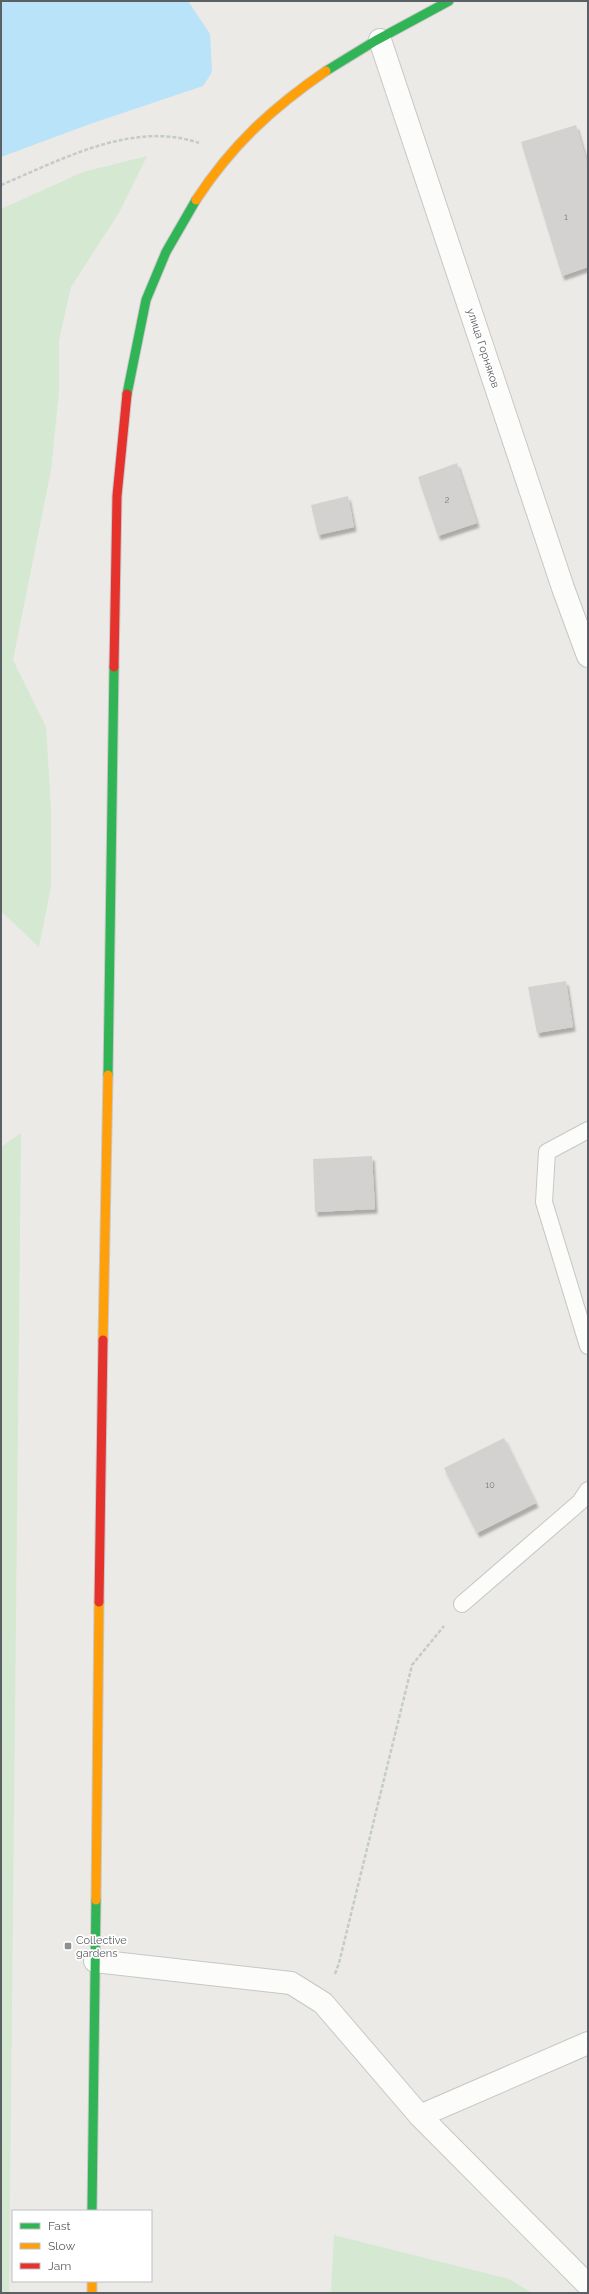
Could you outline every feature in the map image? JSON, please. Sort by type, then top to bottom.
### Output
[{"type":"main road","points":[[92,2210],[99,1590],[117,496],[124,415],[133,358],[146,301],[170,243],[199,193],[230,154],[260,122],[293,95],[338,64],[449,1]]},
{"type":"main road","points":[[92,2282],[92,2293]]},
{"type":"street","name":"улица Горняков","points":[[380,40],[563,588],[588,656]]},
{"type":"street","points":[[95,1961],[290,1983],[323,2002],[420,2116],[588,2285]]},
{"type":"street","points":[[420,2116],[588,2043]]},
{"type":"lane","points":[[588,1130],[547,1152],[544,1202],[588,1346]]},
{"type":"lane","points":[[462,1604],[580,1502],[588,1490]]},
{"type":"path","points":[[1,185],[100,145],[153,135],[183,138],[230,154]]},
{"type":"path","points":[[323,2002],[339,1963],[412,1665],[462,1604]]},
{"type":"green space","points":[[147,156],[120,211],[71,287],[59,340],[59,391],[51,470],[13,660],[46,727],[51,808],[51,887],[39,947],[1,911],[1,209],[83,172]]},
{"type":"green space","points":[[21,1133],[9,2293],[1,2293],[1,1147]]},
{"type":"green space","points":[[334,2235],[509,2279],[532,2293],[331,2293]]},
{"type":"water","points":[[1,1],[188,1],[210,34],[212,72],[203,86],[90,124],[1,157]]},
{"type":"building","points":[[576,125],[588,166],[588,267],[562,276],[521,142]]},
{"type":"building","points":[[457,463],[477,523],[438,536],[418,477]]},
{"type":"building","points":[[348,496],[354,527],[318,535],[311,505]]},
{"type":"building","points":[[566,981],[573,1027],[537,1033],[528,987]]},
{"type":"building","points":[[372,1156],[375,1209],[315,1212],[313,1159]]},
{"type":"building","points":[[504,1438],[536,1503],[477,1533],[444,1468]]},
{"type":"traffic: fast","points":[[326,71],[375,41],[449,1]]},
{"type":"traffic: fast","points":[[127,394],[146,300],[166,252],[196,200]]},
{"type":"traffic: fast","points":[[108,1075],[114,667]]},
{"type":"traffic: fast","points":[[92,2210],[96,1900]]},
{"type":"traffic: slow","points":[[196,200],[224,162],[254,129],[288,99],[326,71]]},
{"type":"traffic: slow","points":[[103,1340],[108,1075]]},
{"type":"traffic: slow","points":[[96,1900],[99,1602]]},
{"type":"traffic: slow","points":[[92,2282],[92,2293]]},
{"type":"traffic: jam","points":[[114,667],[117,496],[127,394]]},
{"type":"traffic: jam","points":[[99,1602],[103,1340]]},
{"type":"place","name":"Collective gardens","points":[[68,1946]]}]
